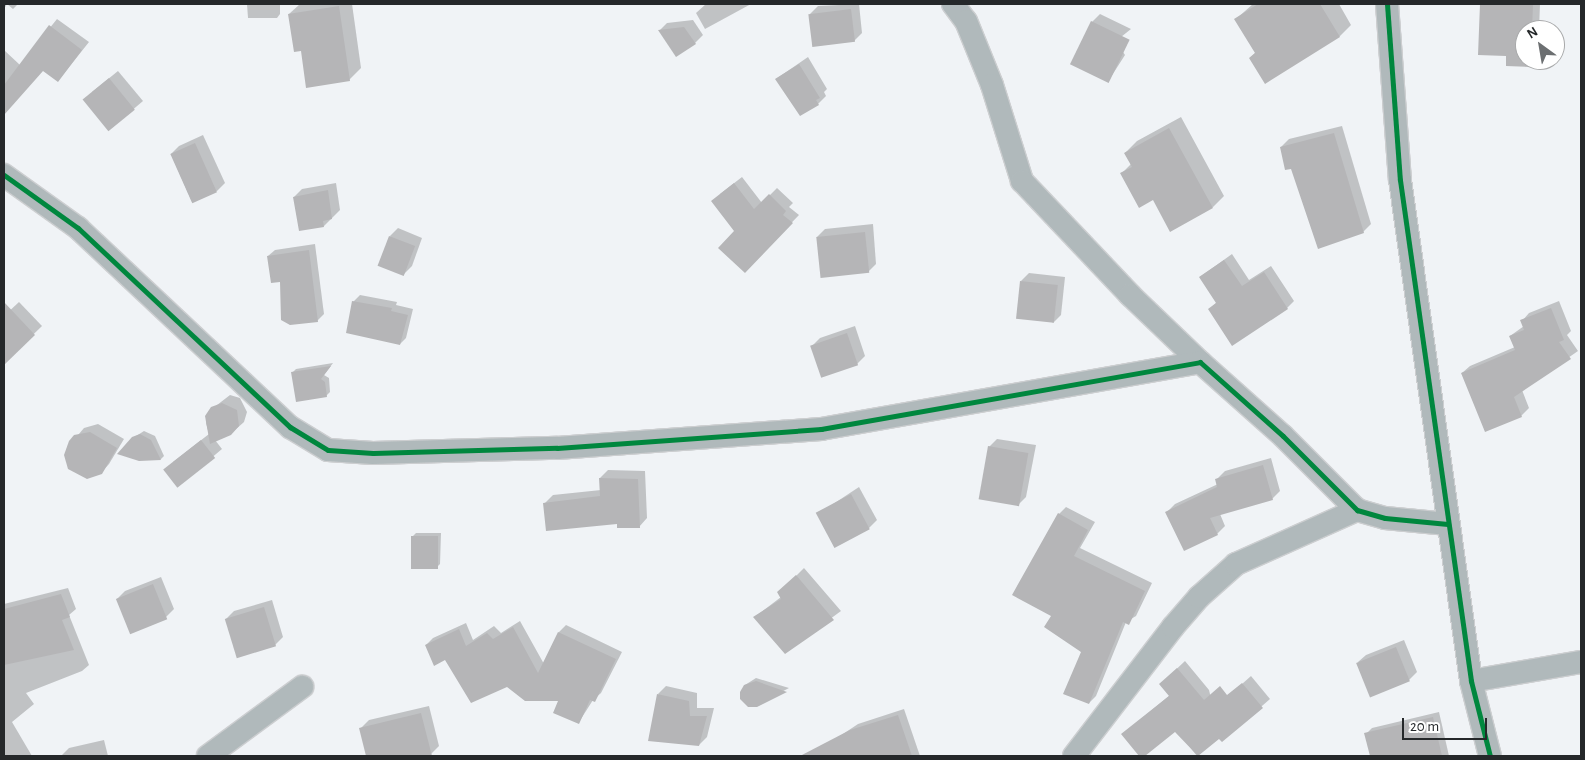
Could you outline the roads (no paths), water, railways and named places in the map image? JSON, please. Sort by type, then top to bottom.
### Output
[{"type":"street","points":[[953,4],[966,21],[992,85],[1022,182],[1130,296],[1283,436],[1357,510],[1386,518],[1448,524]]},
{"type":"street","points":[[1387,4],[1400,180],[1471,681],[1490,756]]},
{"type":"street","points":[[4,175],[78,228],[290,427],[328,450],[373,453],[557,448],[821,430],[1200,362]]},
{"type":"street","points":[[1074,756],[1173,627],[1199,597],[1236,564],[1357,510]]},
{"type":"street","points":[[1471,681],[1581,662]]},
{"type":"street","points":[[208,756],[302,687]]}]
